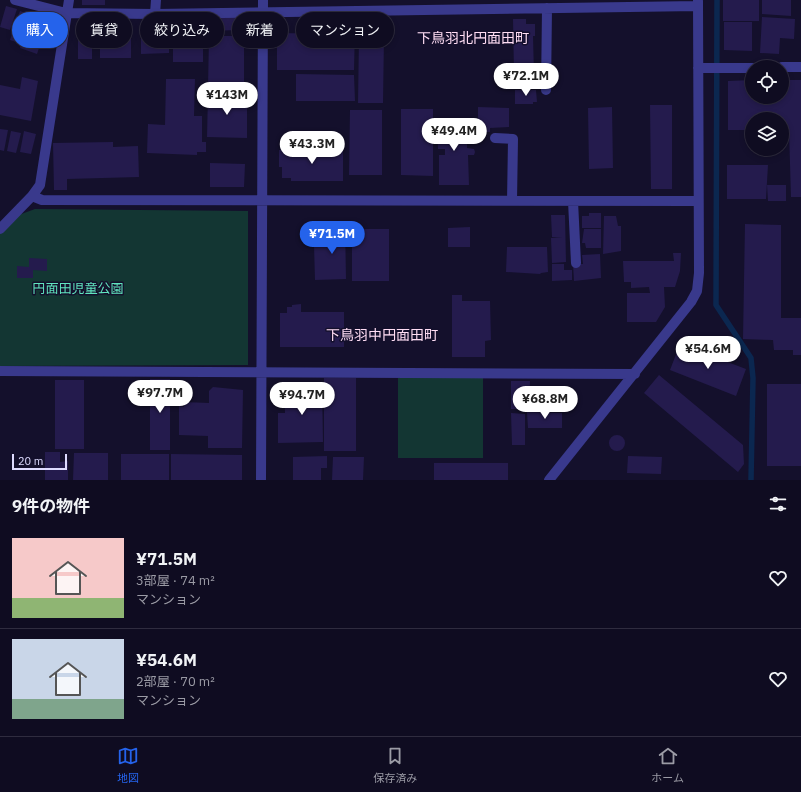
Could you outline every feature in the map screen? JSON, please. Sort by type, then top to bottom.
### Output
[{"type":"street","points":[[14,0],[62,12]]},
{"type":"street","points":[[66,12],[69,0]]},
{"type":"street","points":[[156,0],[156,12]]},
{"type":"street","points":[[263,0],[263,12]]},
{"type":"street","points":[[281,12],[409,5],[495,5],[547,8],[698,3],[701,68],[698,201],[699,273],[697,291],[691,302],[635,374],[549,480]]},
{"type":"street","points":[[546,90],[547,8]]},
{"type":"street","points":[[68,13],[140,14]]},
{"type":"street","points":[[0,229],[32,196],[40,185],[61,48]]},
{"type":"street","points":[[261,480],[263,48]]},
{"type":"street","points":[[789,68],[801,67]]},
{"type":"street","points":[[701,68],[745,68]]},
{"type":"street","points":[[495,138],[513,139],[512,201]]},
{"type":"street","points":[[32,196],[42,200],[698,201]]},
{"type":"street","points":[[573,201],[576,263]]},
{"type":"street","points":[[0,371],[261,371],[635,374]]},
{"type":"green space","name":"円面田児童公園","points":[[35,209],[248,211],[248,365],[0,366],[0,233],[16,216]]},
{"type":"green space","points":[[398,378],[483,378],[483,458],[398,458]]},
{"type":"building","points":[[82,0],[105,0],[105,5],[82,5]]},
{"type":"building","points":[[723,0],[759,0],[759,21],[723,21]]},
{"type":"building","points":[[762,0],[791,0],[791,16],[762,14]]},
{"type":"building","points":[[6,6],[17,9],[16,12],[12,12],[12,24],[10,30],[0,27]]},
{"type":"building","points":[[224,17],[232,17],[232,30],[224,30]]},
{"type":"building","points":[[762,17],[795,19],[794,39],[780,38],[779,54],[760,53]]},
{"type":"building","points":[[513,19],[526,19],[526,24],[535,24],[535,36],[533,36],[534,74],[514,74]]},
{"type":"building","points":[[724,22],[752,22],[752,51],[724,50]]},
{"type":"building","points":[[288,33],[296,33],[296,48],[355,48],[354,70],[277,70],[277,48],[288,48]]},
{"type":"building","points":[[224,36],[232,36],[232,48],[244,48],[244,87],[208,87],[209,48],[224,48]]},
{"type":"building","points":[[20,48],[39,48],[37,54]]},
{"type":"building","points":[[78,48],[92,48],[92,59],[78,59]]},
{"type":"building","points":[[100,48],[131,48],[131,58],[100,58]]},
{"type":"building","points":[[141,48],[169,48],[169,53],[141,54]]},
{"type":"building","points":[[173,48],[203,48],[203,62],[173,62]]},
{"type":"building","points":[[359,48],[384,48],[383,103],[358,103]]},
{"type":"building","points":[[296,74],[354,75],[355,101],[296,101]]},
{"type":"building","points":[[515,76],[535,76],[535,88],[515,88]]},
{"type":"building","points":[[22,77],[38,81],[31,121],[0,115],[0,85],[20,89]]},
{"type":"building","points":[[166,79],[195,79],[194,116],[202,116],[202,142],[206,142],[206,152],[197,152],[197,155],[147,153],[148,124],[165,125]]},
{"type":"building","points":[[745,80],[745,104],[789,104],[789,80],[801,80],[801,197],[791,197],[789,112],[745,112],[745,130],[728,130],[728,81]]},
{"type":"building","points":[[515,90],[536,90],[537,102],[533,102],[533,104],[515,104]]},
{"type":"building","points":[[208,94],[247,95],[247,138],[207,137]]},
{"type":"building","points":[[650,105],[672,105],[672,189],[651,189]]},
{"type":"building","points":[[478,107],[509,108],[509,127],[490,128],[490,132],[478,132]]},
{"type":"building","points":[[612,107],[613,168],[589,169],[588,108]]},
{"type":"building","points":[[401,109],[433,109],[433,176],[401,175]]},
{"type":"building","points":[[350,110],[382,110],[382,175],[349,175]]},
{"type":"building","points":[[467,118],[467,148],[474,149],[475,152],[474,155],[468,155],[469,185],[439,185],[439,155],[445,155],[445,149],[438,149],[437,119]]},
{"type":"building","points":[[0,129],[8,130],[4,151],[0,150]]},
{"type":"building","points":[[11,131],[21,133],[16,153],[7,151]]},
{"type":"building","points":[[24,131],[36,134],[31,154],[20,152]]},
{"type":"building","points":[[113,142],[113,147],[138,146],[139,177],[67,179],[67,190],[54,190],[53,143]]},
{"type":"building","points":[[279,150],[343,150],[343,181],[291,181],[291,178],[282,178],[282,167],[279,167]]},
{"type":"building","points":[[210,163],[245,164],[244,187],[210,187]]},
{"type":"building","points":[[727,165],[768,165],[766,199],[727,199]]},
{"type":"building","points":[[767,185],[786,185],[786,201],[768,201]]},
{"type":"building","points":[[589,213],[601,213],[601,228],[582,228],[582,216],[589,216]]},
{"type":"building","points":[[551,215],[565,215],[566,262],[552,263],[551,238],[562,237],[552,237]]},
{"type":"building","points":[[604,216],[616,216],[618,226],[621,226],[621,251],[603,254]]},
{"type":"building","points":[[332,222],[345,222],[346,279],[315,280],[314,245],[323,245],[323,237],[332,237]]},
{"type":"building","points":[[745,224],[781,225],[781,318],[801,318],[801,355],[793,355],[793,350],[774,350],[773,340],[743,339]]},
{"type":"building","points":[[470,227],[470,247],[448,247],[448,228]]},
{"type":"building","points":[[352,229],[389,229],[389,281],[352,281]]},
{"type":"building","points":[[584,229],[601,229],[601,248],[586,248],[585,243],[582,243]]},
{"type":"building","points":[[507,247],[547,247],[548,272],[540,274],[506,272]]},
{"type":"building","points":[[673,253],[681,253],[680,271],[675,287],[664,287],[665,307],[656,322],[627,322],[627,293],[650,293],[649,287],[631,288],[631,282],[624,282],[623,261],[674,261]]},
{"type":"building","points":[[600,254],[601,278],[574,281],[573,264],[583,264],[582,255]]},
{"type":"building","points":[[29,258],[47,259],[47,271],[33,270],[33,278],[17,278],[17,266],[29,267]]},
{"type":"building","points":[[552,264],[564,264],[564,270],[572,270],[572,280],[552,281]]},
{"type":"building","points":[[452,295],[462,295],[462,301],[490,301],[491,340],[485,341],[485,357],[452,357]]},
{"type":"building","points":[[301,304],[301,312],[344,312],[344,347],[280,347],[280,313],[287,313],[287,307]]},
{"type":"building","points":[[680,344],[746,369],[736,396],[670,370]]},
{"type":"building","points":[[659,375],[743,445],[744,464],[738,472],[644,393]]},
{"type":"building","points":[[324,378],[356,378],[356,451],[324,451]]},
{"type":"building","points":[[150,379],[170,379],[170,450],[150,450]]},
{"type":"building","points":[[55,380],[84,380],[84,449],[55,449]]},
{"type":"building","points":[[511,381],[530,381],[529,409],[511,409]]},
{"type":"building","points":[[767,384],[801,384],[801,466],[767,466]]},
{"type":"building","points":[[322,386],[323,442],[278,443],[278,413],[285,413],[284,387]]},
{"type":"building","points":[[213,387],[243,390],[242,448],[208,448],[208,436],[179,435],[179,406],[184,407],[184,402],[209,403],[209,391]]},
{"type":"building","points":[[527,412],[562,413],[562,428],[528,428]]},
{"type":"building","points":[[511,413],[525,414],[525,445],[512,445]]},
{"type":"building","points":[[614,435],[620,435],[625,440],[623,449],[620,451],[614,451],[609,446],[609,440]]},
{"type":"building","points":[[45,452],[60,452],[60,462],[68,461],[68,480],[45,480]]},
{"type":"building","points":[[74,453],[108,453],[108,480],[73,480]]},
{"type":"building","points":[[121,454],[169,454],[169,480],[121,480]]},
{"type":"building","points":[[171,454],[242,455],[242,480],[171,480]]},
{"type":"building","points":[[327,456],[327,468],[321,468],[321,480],[293,480],[293,457]]},
{"type":"building","points":[[628,456],[662,457],[661,474],[627,473]]},
{"type":"building","points":[[333,457],[364,457],[363,480],[332,480]]},
{"type":"building","points":[[434,463],[508,463],[508,480],[434,480]]},
{"type":"waterway","points":[[717,0],[716,305],[751,358],[753,378],[751,480]]},
{"type":"district","name":"下鳥羽北円面田町","points":[[473,38]]},
{"type":"district","name":"下鳥羽中円面田町","points":[[382,335]]}]
